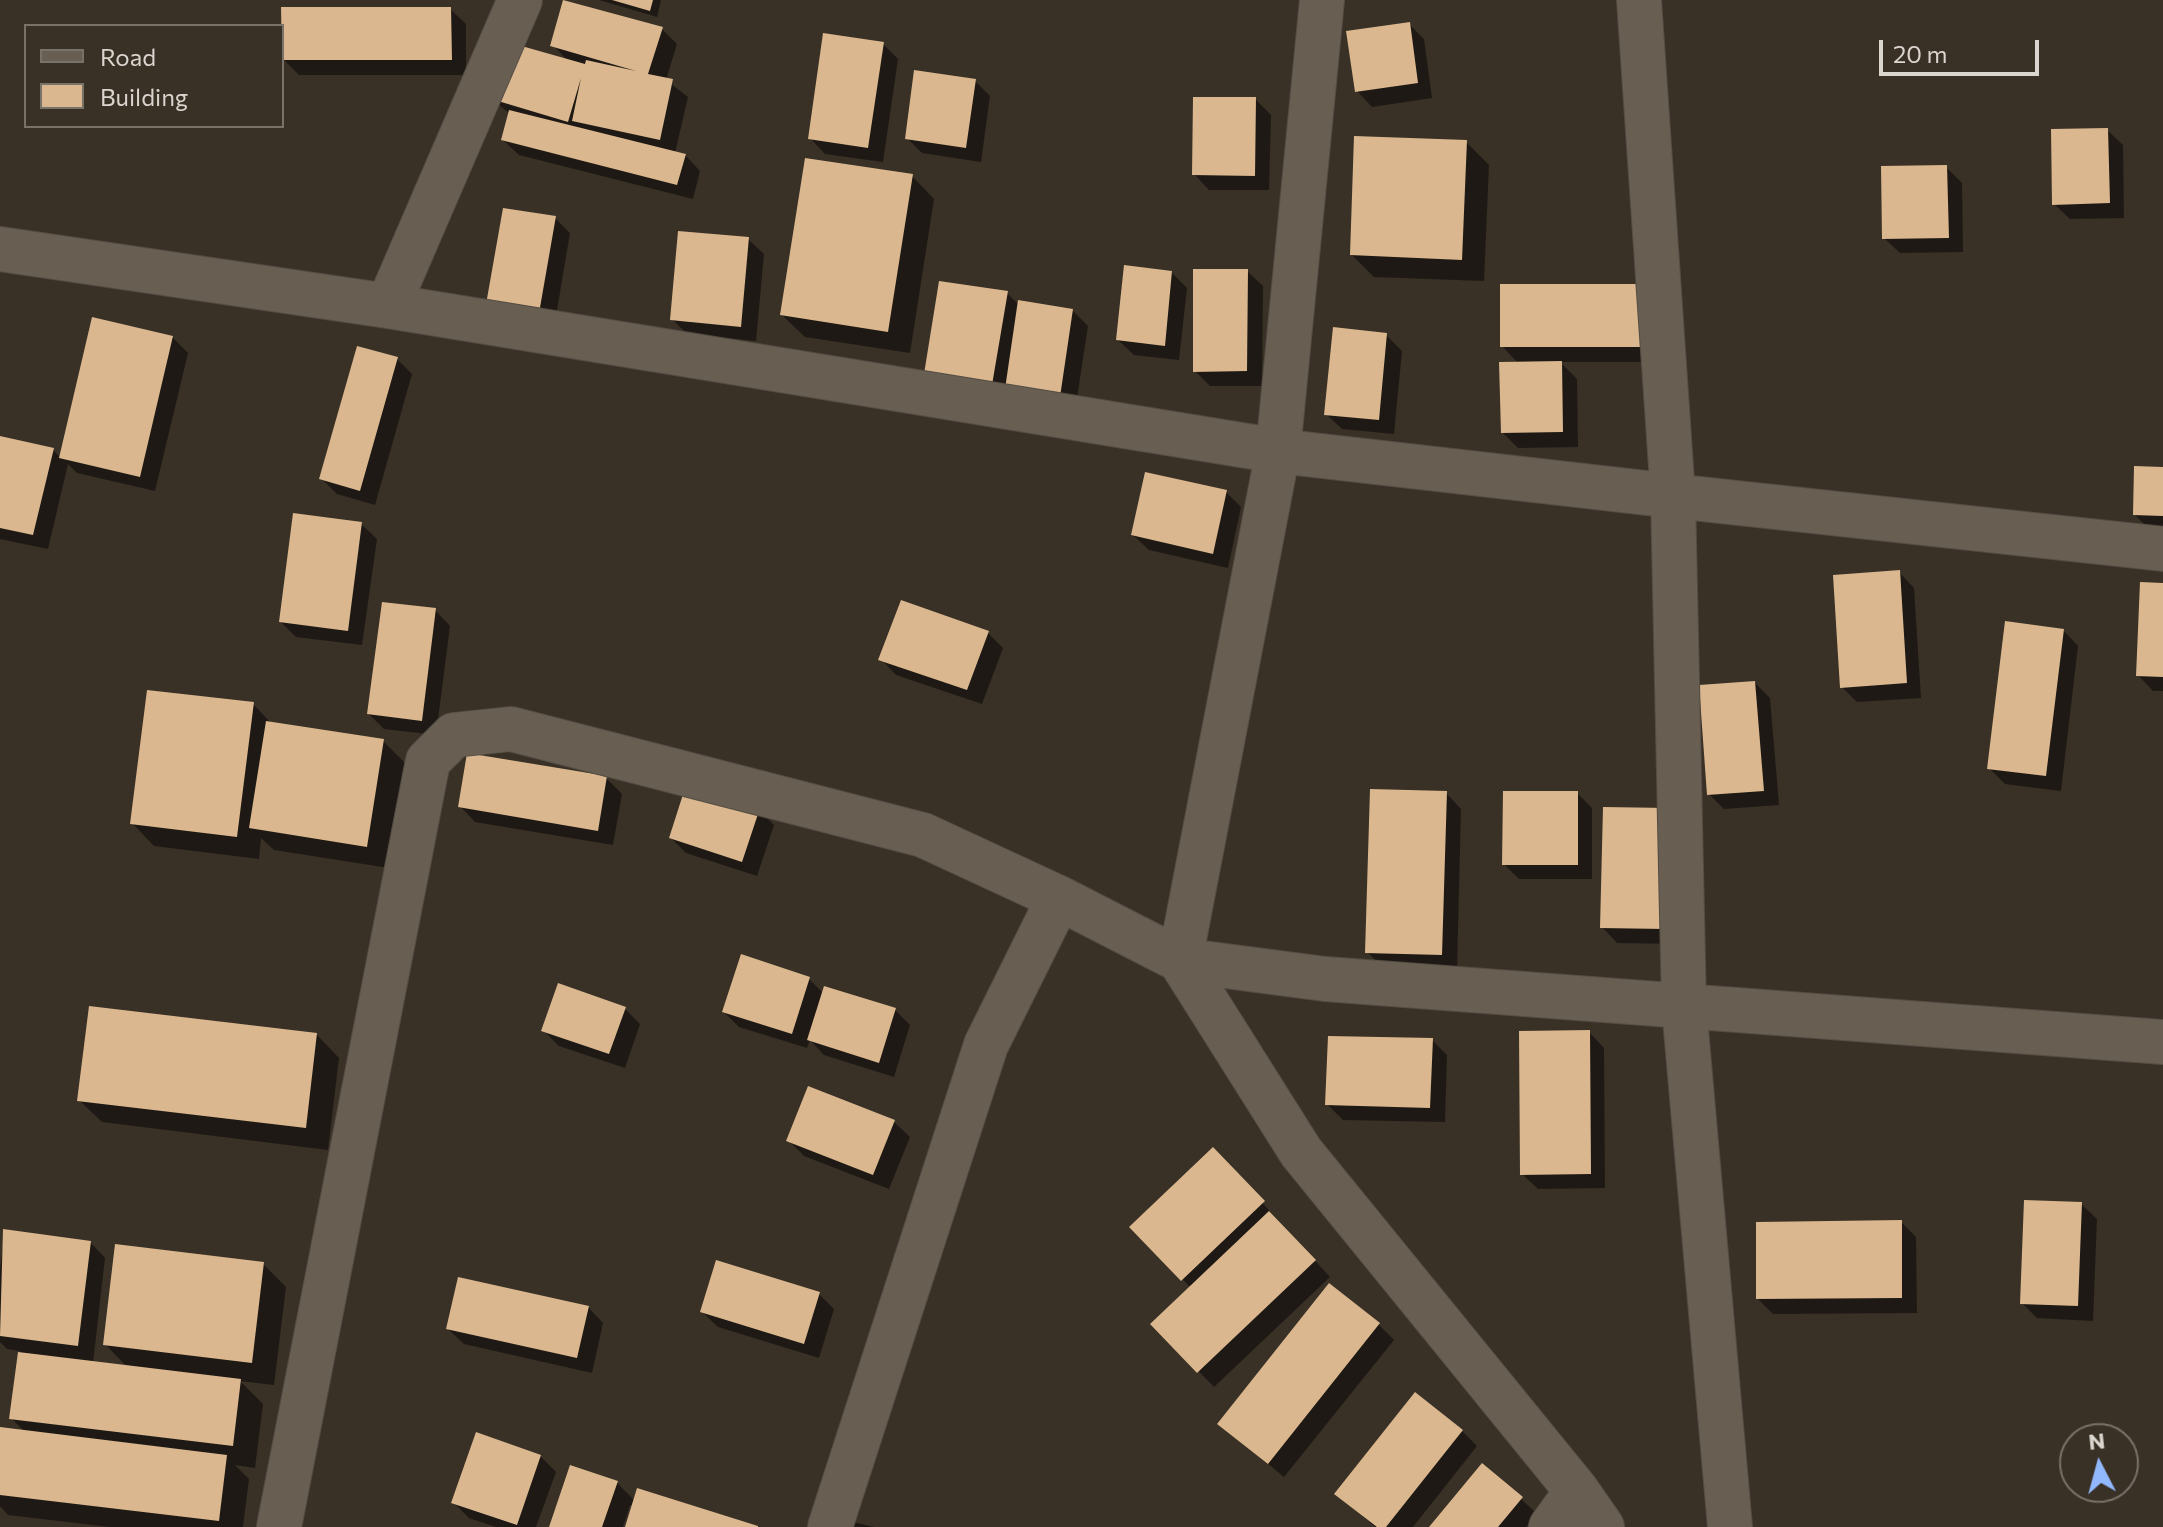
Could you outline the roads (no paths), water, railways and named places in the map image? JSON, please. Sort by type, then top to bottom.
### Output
[{"type":"street","points":[[388,306],[520,0]]},
{"type":"street","points":[[1322,0],[1278,451],[1180,960],[1301,1152],[1577,1491],[1602,1527]]},
{"type":"street","points":[[1639,0],[1673,496],[1684,1007],[1730,1527]]},
{"type":"street","points":[[0,249],[388,306],[1278,451],[2163,549]]},
{"type":"street","points":[[279,1527],[428,761],[454,735],[511,729],[923,835],[1059,898],[1180,960],[1325,979],[2163,1042]]},
{"type":"street","points":[[830,1527],[986,1045],[1059,898]]},
{"type":"street","points":[[1551,1527],[1577,1491]]}]
